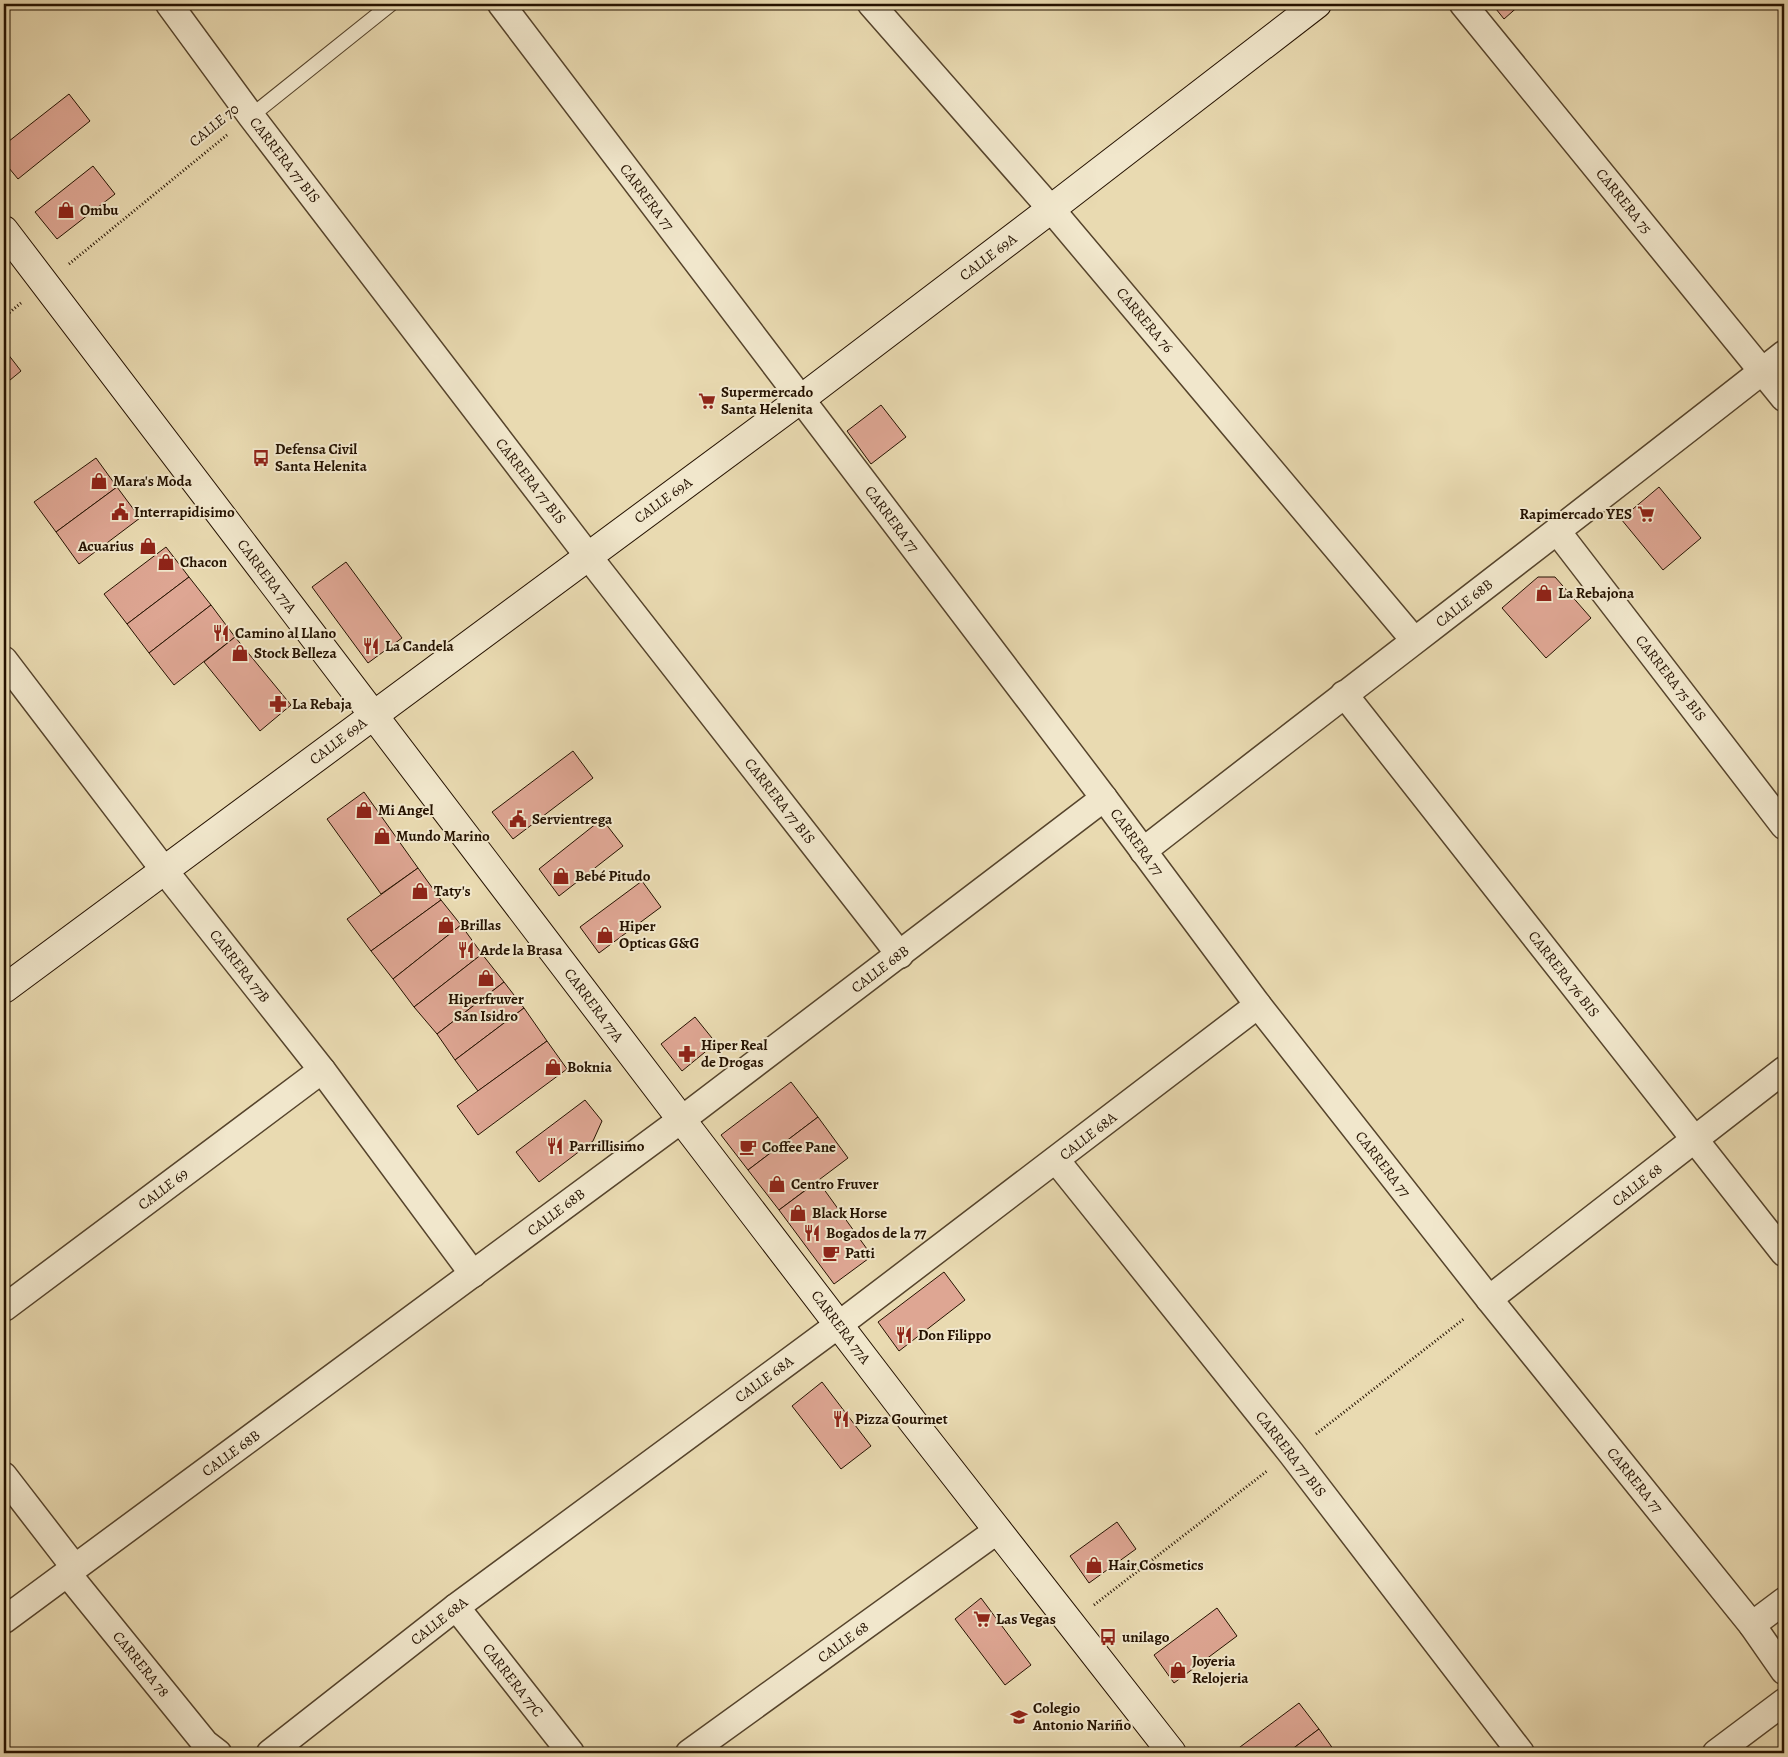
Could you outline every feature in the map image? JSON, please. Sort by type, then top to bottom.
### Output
[{"type":"main road","name":"CALLE 69A","points":[[4,988],[801,399],[1052,209],[1317,4]]},
{"type":"main road","name":"CARRERA 77A","points":[[4,230],[681,1119],[1172,1753]]},
{"type":"street","name":"CARRERA 77 BIS","points":[[168,4],[251,116],[588,556],[900,955]]},
{"type":"street","name":"CARRERA 77","points":[[501,4],[1104,798],[1258,1005],[1489,1299],[1752,1625],[1784,1671]]},
{"type":"street","name":"CARRERA 76","points":[[871,4],[1052,209],[1414,640]]},
{"type":"street","name":"CARRERA 75","points":[[1463,4],[1784,398]]},
{"type":"street","name":"CALLE 68B","points":[[1143,851],[1784,354]]},
{"type":"street","name":"CARRERA 75 BIS","points":[[1557,531],[1784,826]]},
{"type":"street","name":"CARRERA 77B","points":[[4,660],[164,870],[322,1070],[473,1274]]},
{"type":"street","name":"CARRERA 76 BIS","points":[[1344,694],[1784,1253]]},
{"type":"street","name":"CALLE 68B","points":[[4,1620],[681,1119],[900,955],[1104,798]]},
{"type":"street","name":"CALLE 68A","points":[[270,1753],[456,1607],[839,1324],[1258,1005]]},
{"type":"street","name":"CALLE 69","points":[[4,1308],[322,1070]]},
{"type":"street","name":"CALLE 68","points":[[1489,1299],[1784,1070]]},
{"type":"street","name":"CARRERA 77 BIS","points":[[1056,1160],[1291,1453],[1521,1753]]},
{"type":"street","name":"CARRERA 78","points":[[4,1476],[71,1570],[205,1742],[218,1753]]},
{"type":"street","name":"CALLE 68","points":[[689,1753],[998,1530]]},
{"type":"street","points":[[1752,1625],[1784,1601]]},
{"type":"street","name":"CARRERA 77C","points":[[456,1607],[570,1753]]},
{"type":"street","points":[[1716,1753],[1784,1702]]},
{"type":"lane","name":"CALLE 70","points":[[251,116],[391,4]]},
{"type":"path","name":"CALLE 70","points":[[66,266],[251,116]]},
{"type":"path","points":[[4,317],[23,301]]},
{"type":"building","points":[[1492,4],[1521,4],[1504,19]]},
{"type":"building","points":[[69,94],[90,121],[18,179],[4,162],[4,145]]},
{"type":"building","points":[[93,166],[115,194],[57,239],[35,212]]},
{"type":"building","points":[[4,349],[21,371],[4,385]]},
{"type":"building","points":[[881,405],[906,437],[871,464],[847,431]]},
{"type":"building","points":[[96,458],[117,487],[56,532],[34,502]]},
{"type":"building","points":[[117,487],[140,518],[79,564],[56,532]]},
{"type":"building","points":[[1659,487],[1701,538],[1663,570],[1621,519]]},
{"type":"building","points":[[166,547],[189,577],[127,624],[104,594]]},
{"type":"building","points":[[346,562],[402,638],[368,663],[312,587]]},
{"type":"building","points":[[189,577],[211,605],[149,653],[127,624]]},
{"type":"building","points":[[1538,577],[1555,577],[1591,618],[1546,658],[1502,608]]},
{"type":"building","points":[[211,605],[235,637],[174,685],[149,653]]},
{"type":"building","points":[[235,637],[291,705],[260,731],[204,662]]},
{"type":"building","points":[[573,751],[593,778],[513,839],[492,812]]},
{"type":"building","points":[[364,792],[418,868],[381,894],[327,819]]},
{"type":"building","points":[[602,819],[623,846],[559,896],[539,869]]},
{"type":"building","points":[[418,868],[441,900],[371,951],[347,919]]},
{"type":"building","points":[[642,881],[661,907],[599,953],[580,927]]},
{"type":"building","points":[[441,900],[461,925],[393,979],[371,951]]},
{"type":"building","points":[[461,925],[482,954],[414,1007],[393,979]]},
{"type":"building","points":[[482,954],[504,982],[437,1034],[414,1007]]},
{"type":"building","points":[[504,982],[524,1008],[455,1060],[437,1034]]},
{"type":"building","points":[[524,1008],[547,1041],[478,1091],[455,1060]]},
{"type":"building","points":[[695,1017],[716,1043],[682,1071],[661,1044]]},
{"type":"building","points":[[547,1041],[567,1069],[478,1135],[457,1106]]},
{"type":"building","points":[[791,1082],[818,1117],[748,1170],[721,1135]]},
{"type":"building","name":"Parrillisimo","points":[[585,1100],[602,1121],[593,1141],[539,1182],[516,1152]]},
{"type":"building","points":[[818,1117],[848,1158],[779,1210],[748,1170]]},
{"type":"building","points":[[818,1181],[872,1256],[834,1284],[779,1210]]},
{"type":"building","points":[[944,1272],[965,1300],[899,1351],[878,1322]]},
{"type":"building","points":[[822,1382],[871,1446],[841,1469],[792,1406]]},
{"type":"building","points":[[1117,1522],[1136,1549],[1089,1583],[1070,1556]]},
{"type":"building","points":[[981,1598],[1031,1665],[1005,1685],[955,1619]]},
{"type":"building","points":[[1217,1608],[1237,1636],[1174,1683],[1154,1655]]},
{"type":"building","points":[[1299,1703],[1319,1729],[1287,1753],[1232,1753]]},
{"type":"building","points":[[1319,1729],[1336,1753],[1287,1753]]},
{"type":"place","name":"Ombu","points":[[66,210]]},
{"type":"place","name":"Supermercado Santa Helenita","points":[[707,401]]},
{"type":"place","name":"Defensa Civil Santa Helenita","points":[[261,458]]},
{"type":"place","name":"Mara's Moda","points":[[99,481]]},
{"type":"place","name":"Interrapidisimo","points":[[120,512]]},
{"type":"place","name":"Rapimercado YES","points":[[1646,514]]},
{"type":"place","name":"Acuarius","points":[[148,546]]},
{"type":"place","name":"Chacon","points":[[166,562]]},
{"type":"place","name":"La Rebajona","points":[[1544,593]]},
{"type":"place","name":"Camino al Llano","points":[[221,633]]},
{"type":"place","name":"La Candela","points":[[371,646]]},
{"type":"place","name":"Stock Belleza","points":[[240,653]]},
{"type":"place","name":"La Rebaja","points":[[278,704]]},
{"type":"place","name":"Mi Angel","points":[[364,810]]},
{"type":"place","name":"Servientrega","points":[[518,819]]},
{"type":"place","name":"Mundo Marino","points":[[382,836]]},
{"type":"place","name":"Bebé Pitudo","points":[[561,876]]},
{"type":"place","name":"Taty's","points":[[420,891]]},
{"type":"place","name":"Brillas","points":[[446,925]]},
{"type":"place","name":"Hiper Opticas G&G","points":[[605,935]]},
{"type":"place","name":"Arde la Brasa","points":[[466,950]]},
{"type":"place","name":"Hiperfruver San Isidro","points":[[486,978]]},
{"type":"place","name":"Hiper Real de Drogas","points":[[687,1054]]},
{"type":"place","name":"Boknia","points":[[553,1067]]},
{"type":"place","name":"Parrillisimo","points":[[555,1146]]},
{"type":"place","name":"Coffee Pane","points":[[748,1147]]},
{"type":"place","name":"Centro Fruver","points":[[777,1184]]},
{"type":"place","name":"Black Horse","points":[[798,1213]]},
{"type":"place","name":"Bogados de la 77","points":[[812,1233]]},
{"type":"place","name":"Patti","points":[[831,1253]]},
{"type":"place","name":"Don Filippo","points":[[904,1335]]},
{"type":"place","name":"Pizza Gourmet","points":[[841,1419]]},
{"type":"place","name":"Hair Cosmetics","points":[[1094,1565]]},
{"type":"place","name":"Las Vegas","points":[[982,1619]]},
{"type":"place","name":"unilago","points":[[1108,1637]]},
{"type":"place","name":"Joyeria Relojeria","points":[[1178,1670]]},
{"type":"place","name":"Colegio Antonio Nariño","points":[[1019,1717]]}]
